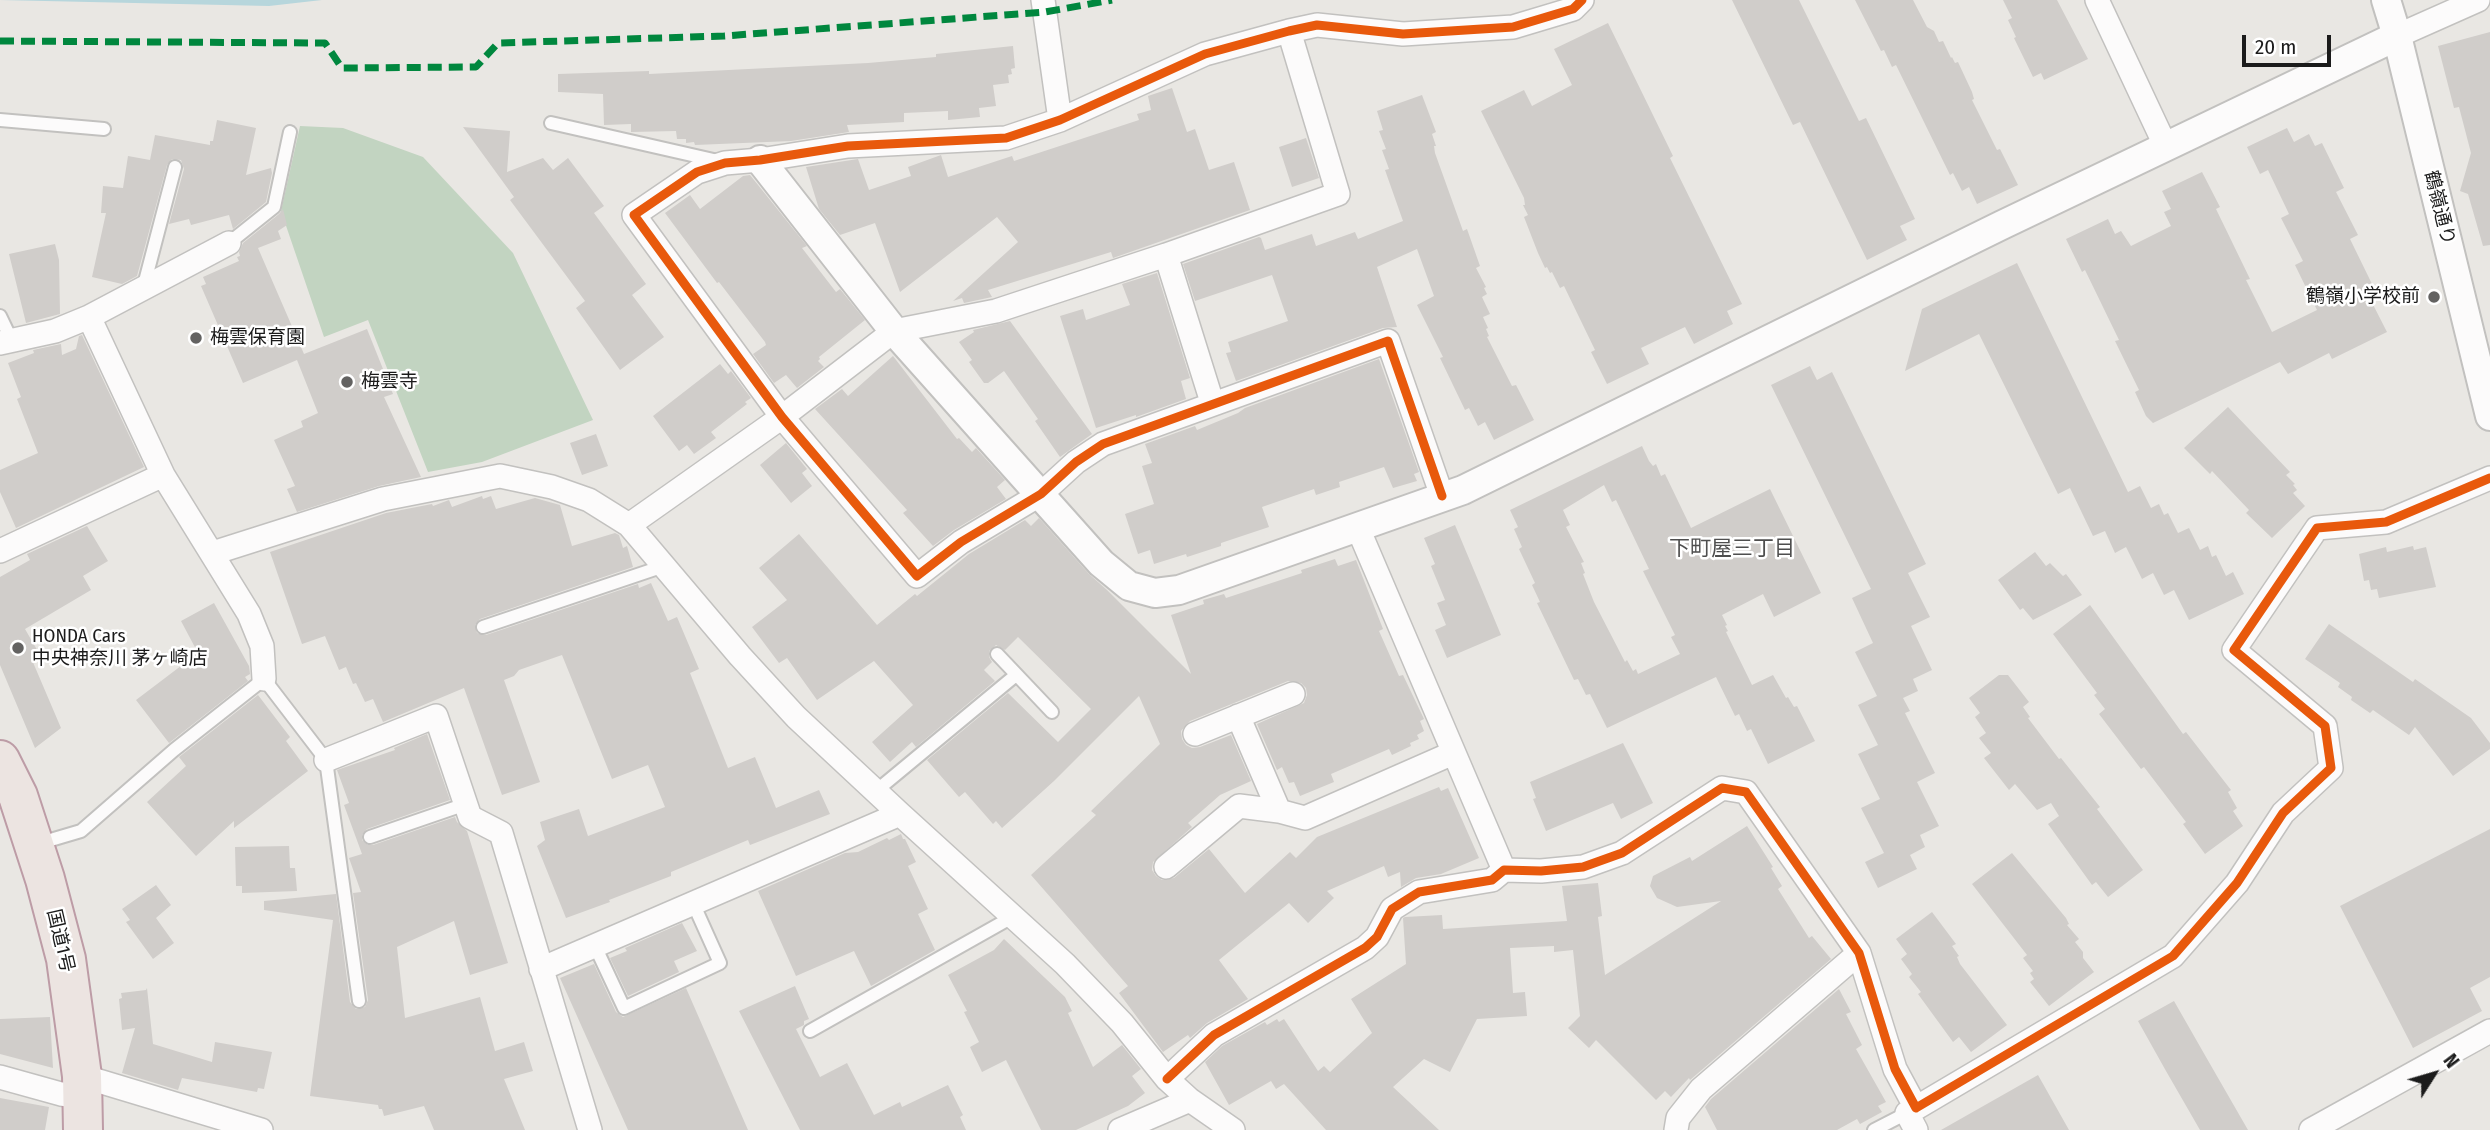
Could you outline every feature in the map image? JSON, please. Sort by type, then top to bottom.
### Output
[{"type":"highway","name":"国道1号","points":[[0,760],[18,796],[66,959],[83,1101]]},
{"type":"street","points":[[1043,0],[1060,120]]},
{"type":"street","points":[[1442,496],[1388,341],[1212,402],[1103,444],[1076,462],[1041,494],[961,542],[917,576],[782,417],[634,215],[697,172],[725,163],[848,146],[1006,138],[1060,120],[1205,54],[1289,31],[1317,25],[1404,34],[1513,27],[1573,9],[1582,0]]},
{"type":"street","points":[[2097,0],[2166,147]]},
{"type":"street","name":"鶴嶺通り","points":[[2386,0],[2490,416]]},
{"type":"street","points":[[760,160],[894,331],[1101,563],[1129,586],[1155,593],[1180,590],[1462,490],[2166,147],[2478,0]]},
{"type":"street","points":[[629,525],[782,417],[894,331],[996,311],[1338,194],[1289,31]]},
{"type":"street","points":[[6,342],[55,331],[89,317],[229,243]]},
{"type":"street","points":[[1166,255],[1212,402]]},
{"type":"street","points":[[89,317],[163,475],[249,614],[262,646],[264,679]]},
{"type":"street","points":[[0,551],[163,475]]},
{"type":"street","points":[[213,553],[383,499],[500,476],[552,487],[589,500],[629,525],[740,656],[796,717],[1065,964],[1122,1023],[1167,1079],[1190,1100],[1233,1130]]},
{"type":"street","points":[[1167,1079],[1214,1035],[1365,948],[1377,937],[1392,909],[1419,892],[1492,880],[1504,870],[1541,871],[1583,867],[1622,853],[1722,788],[1746,792],[1859,953],[1913,1117],[2173,956],[2237,883],[2283,813],[2331,768],[2325,726],[2234,650],[2317,528],[2386,522],[2490,478]]},
{"type":"street","points":[[1357,526],[1504,870]]},
{"type":"street","points":[[1195,734],[1293,694]]},
{"type":"street","points":[[326,760],[436,716],[470,817],[501,833],[590,1130]]},
{"type":"street","points":[[1238,716],[1279,811]]},
{"type":"street","points":[[1166,867],[1239,806],[1279,811],[1305,818],[1453,753]]},
{"type":"street","points":[[541,969],[900,814]]},
{"type":"street","points":[[1676,1130],[1678,1118],[1701,1088],[1859,953]]},
{"type":"street","points":[[2311,1130],[2490,1031]]},
{"type":"street","points":[[0,1077],[83,1101],[261,1130]]},
{"type":"street","points":[[1120,1130],[1190,1100]]},
{"type":"lane","points":[[0,120],[104,129]]},
{"type":"lane","points":[[551,123],[725,163]]},
{"type":"lane","points":[[229,243],[274,207],[290,132]]},
{"type":"lane","points":[[143,289],[175,167]]},
{"type":"lane","points":[[0,316],[6,342]]},
{"type":"lane","points":[[483,628],[664,566]]},
{"type":"lane","points":[[996,654],[1052,712]]},
{"type":"lane","points":[[876,791],[1016,675]]},
{"type":"lane","points":[[34,845],[81,831],[174,750],[264,679],[326,760],[359,1001]]},
{"type":"lane","points":[[370,837],[466,804]]},
{"type":"lane","points":[[595,946],[624,1008],[720,963],[693,903]]},
{"type":"lane","points":[[810,1031],[1014,916]]},
{"type":"lane","points":[[1874,1130],[1913,1117]]},
{"type":"green space","points":[[300,126],[343,128],[423,157],[513,253],[593,420],[482,462],[428,472],[368,320],[324,337],[281,211]]},
{"type":"water","points":[[0,0],[322,0],[269,6]]},
{"type":"building","points":[[1732,0],[1799,0],[1859,121],[1866,118],[1915,219],[1900,226],[1907,240],[1867,260],[1800,122],[1793,125]]},
{"type":"building","points":[[1855,0],[1913,0],[1927,27],[1934,31],[1939,42],[1943,41],[1955,63],[1958,62],[1972,92],[1972,100],[2018,185],[1977,204],[1969,187],[1962,191],[1953,173],[1950,175],[1896,65],[1892,67],[1884,50],[1881,51]]},
{"type":"building","points":[[2003,0],[2057,0],[2088,59],[2044,80],[2041,73],[2033,77],[2014,38],[2016,37],[2008,20],[2012,18]]},
{"type":"building","points":[[1608,23],[1673,156],[1670,158],[1742,304],[1727,311],[1733,324],[1694,344],[1685,327],[1641,348],[1649,364],[1607,384],[1591,352],[1595,350],[1564,286],[1560,288],[1538,253],[1524,217],[1528,215],[1523,205],[1524,198],[1481,111],[1524,90],[1532,106],[1572,85],[1554,49]]},
{"type":"building","points":[[2490,32],[2490,245],[2483,246],[2468,194],[2460,191],[2471,153],[2459,107],[2454,108],[2438,46]]},
{"type":"building","points":[[1013,46],[1015,68],[1011,69],[1012,74],[1008,75],[1009,83],[993,85],[996,106],[979,108],[980,117],[948,120],[948,111],[904,113],[904,122],[847,125],[849,132],[791,141],[695,145],[694,142],[686,143],[686,139],[677,139],[676,131],[631,132],[631,124],[604,125],[603,94],[558,92],[558,74],[649,71],[649,74],[868,63]]},
{"type":"building","points":[[1172,88],[1187,132],[1195,129],[1209,170],[1234,162],[1250,210],[1113,258],[1111,252],[988,290],[992,297],[964,303],[962,298],[953,301],[1018,242],[997,217],[900,292],[875,223],[840,235],[819,209],[806,167],[858,159],[869,190],[911,176],[908,167],[941,155],[948,177],[1012,156],[1014,161],[1139,120],[1137,114],[1151,110],[1148,96]]},
{"type":"building","points":[[1422,95],[1436,132],[1432,134],[1435,153],[1463,231],[1467,229],[1480,266],[1476,268],[1486,287],[1484,288],[1487,294],[1482,297],[1490,314],[1483,317],[1488,328],[1487,337],[1512,386],[1516,385],[1534,420],[1494,440],[1485,422],[1478,426],[1469,408],[1465,410],[1417,305],[1434,296],[1417,249],[1377,267],[1397,327],[1383,328],[1236,381],[1226,353],[1231,352],[1228,342],[1288,321],[1272,275],[1195,301],[1183,264],[1259,237],[1265,250],[1312,234],[1316,246],[1355,232],[1358,239],[1403,221],[1385,170],[1389,169],[1382,150],[1386,149],[1379,131],[1383,130],[1377,111]]},
{"type":"building","points":[[217,120],[256,128],[246,175],[271,168],[266,202],[233,229],[229,215],[191,225],[189,219],[169,224],[184,169],[181,160],[172,159],[167,165],[137,276],[122,284],[92,277],[106,213],[101,213],[103,186],[123,188],[128,156],[150,160],[155,135],[210,145]]},
{"type":"building","points":[[463,127],[510,131],[507,172],[543,158],[553,170],[568,158],[604,206],[594,213],[646,284],[632,295],[664,337],[620,370],[576,308],[585,301],[510,200],[514,197]]},
{"type":"building","points":[[2287,128],[2294,142],[2309,134],[2315,146],[2322,143],[2344,188],[2336,192],[2358,235],[2350,239],[2372,284],[2364,287],[2387,332],[2332,359],[2329,353],[2288,374],[2280,362],[2153,423],[2146,416],[2135,392],[2139,390],[2115,341],[2119,340],[2085,270],[2082,272],[2066,239],[2108,219],[2115,234],[2121,231],[2131,246],[2171,226],[2164,212],[2171,209],[2162,191],[2202,172],[2220,207],[2216,209],[2250,279],[2246,280],[2272,332],[2317,310],[2295,265],[2303,261],[2281,218],[2289,214],[2268,170],[2260,174],[2247,147]]},
{"type":"building","points":[[1306,138],[1319,178],[1292,187],[1279,147]]},
{"type":"building","points":[[750,175],[807,246],[802,248],[836,292],[840,289],[865,320],[819,357],[818,361],[824,367],[797,388],[786,375],[774,383],[753,354],[766,345],[765,342],[665,213],[690,195],[700,209],[743,176]]},
{"type":"building","points":[[283,209],[287,225],[278,231],[281,239],[258,248],[304,354],[367,329],[393,394],[384,397],[421,477],[379,486],[297,512],[287,489],[295,486],[274,440],[303,427],[301,421],[318,413],[297,360],[243,383],[201,286],[206,284],[203,277],[239,261],[237,257],[240,256],[243,243]]},
{"type":"building","points":[[55,244],[59,260],[60,314],[26,323],[9,254]]},
{"type":"building","points":[[2017,263],[2128,492],[2140,486],[2151,508],[2159,504],[2164,515],[2168,513],[2178,533],[2189,528],[2200,550],[2208,546],[2212,557],[2216,555],[2226,576],[2233,572],[2244,594],[2189,620],[2174,590],[2164,595],[2153,573],[2142,579],[2126,547],[2115,553],[2105,531],[2093,536],[2070,488],[2058,494],[1979,334],[1905,371],[1922,309]]},
{"type":"building","points":[[1157,273],[1190,378],[1181,381],[1186,399],[1096,428],[1060,316],[1083,309],[1086,320],[1130,305],[1122,284]]},
{"type":"building","points":[[1010,321],[1092,434],[1060,457],[1035,421],[1038,419],[1004,371],[984,383],[959,342],[974,332],[973,330]]},
{"type":"building","points":[[82,335],[144,467],[16,528],[0,492],[0,470],[38,453],[17,399],[21,397],[8,363],[34,353],[33,350],[61,344],[62,355],[76,349],[79,336]]},
{"type":"building","points":[[893,356],[957,439],[972,452],[976,448],[1005,480],[997,487],[1006,499],[933,546],[903,513],[907,510],[815,409],[842,389],[848,396]]},
{"type":"building","points":[[1379,359],[1419,472],[1414,474],[1417,481],[1393,488],[1384,467],[1339,482],[1340,487],[1316,495],[1314,489],[1262,507],[1269,527],[1221,543],[1221,546],[1154,564],[1150,550],[1138,554],[1125,514],[1154,504],[1142,466],[1152,463],[1145,444],[1195,426],[1197,430],[1245,408]]},
{"type":"building","points":[[720,364],[728,374],[731,371],[751,398],[711,432],[716,438],[694,454],[687,445],[679,451],[653,416]]},
{"type":"building","points":[[1810,366],[1817,380],[1832,372],[1926,564],[1908,573],[1930,617],[1911,626],[1932,670],[1913,679],[1918,691],[1903,698],[1910,711],[1905,713],[1935,773],[1917,782],[1939,826],[1920,835],[1925,847],[1910,855],[1917,869],[1878,888],[1865,862],[1884,853],[1861,808],[1880,799],[1858,754],[1878,745],[1858,705],[1877,696],[1855,652],[1873,643],[1852,598],[1871,589],[1771,385]]},
{"type":"building","points":[[2228,407],[2290,472],[2286,475],[2297,490],[2293,493],[2305,506],[2272,538],[2246,513],[2249,510],[2212,471],[2210,474],[2184,448]]},
{"type":"building","points":[[596,434],[608,466],[582,475],[570,443]]},
{"type":"building","points":[[786,443],[807,469],[802,473],[812,486],[791,503],[760,465]]},
{"type":"building","points":[[1642,446],[1649,461],[1653,466],[1656,464],[1661,476],[1665,474],[1691,528],[1770,489],[1821,593],[1774,617],[1763,594],[1722,615],[1727,625],[1726,632],[1752,685],[1773,675],[1786,698],[1788,697],[1794,707],[1797,706],[1815,741],[1768,764],[1751,729],[1747,731],[1739,714],[1735,716],[1716,677],[1607,728],[1590,694],[1586,695],[1578,679],[1574,680],[1537,603],[1540,602],[1532,585],[1535,583],[1519,549],[1522,547],[1514,529],[1518,527],[1510,510]],"holes":[[[1604,485],[1612,502],[1616,500],[1649,569],[1643,571],[1675,635],[1671,637],[1680,654],[1638,674],[1627,660],[1625,662],[1594,602],[1583,574],[1585,573],[1581,563],[1584,562],[1566,527],[1570,525],[1563,510]]]},
{"type":"building","points":[[482,496],[483,499],[491,496],[496,509],[535,498],[560,505],[572,546],[615,533],[619,535],[623,548],[627,546],[633,567],[480,619],[475,625],[477,633],[486,635],[638,584],[639,588],[651,583],[668,621],[677,617],[699,669],[690,673],[728,768],[755,757],[776,808],[819,790],[830,814],[750,845],[748,840],[671,872],[671,876],[566,918],[537,846],[545,840],[540,822],[579,809],[588,836],[665,807],[648,765],[612,779],[562,655],[519,670],[514,676],[504,680],[540,782],[502,795],[464,688],[383,722],[373,699],[365,702],[346,667],[339,670],[325,636],[302,644],[270,552],[386,513],[432,504],[433,506],[449,500],[452,507]]},
{"type":"building","points":[[1039,518],[1089,574],[1191,674],[1171,615],[1204,604],[1203,600],[1224,594],[1226,598],[1335,559],[1338,566],[1356,560],[1383,629],[1379,631],[1399,676],[1403,675],[1424,719],[1420,721],[1424,731],[1417,735],[1419,739],[1410,743],[1411,746],[1392,755],[1389,749],[1331,774],[1334,782],[1300,796],[1294,782],[1289,783],[1282,767],[1277,770],[1257,724],[1304,703],[1306,688],[1301,683],[1288,681],[1190,721],[1181,731],[1186,745],[1192,748],[1200,747],[1231,735],[1251,781],[1220,795],[1188,823],[1192,827],[1153,862],[1152,870],[1156,876],[1162,880],[1174,878],[1209,849],[1245,893],[1290,852],[1296,858],[1317,837],[1439,787],[1441,791],[1448,788],[1479,858],[1441,874],[1416,878],[1401,887],[1400,872],[1388,877],[1384,866],[1327,891],[1334,898],[1308,923],[1289,903],[1219,960],[1248,999],[1207,1023],[1190,1038],[1188,1035],[1163,1052],[1119,993],[1128,986],[1031,875],[1096,815],[1091,811],[1160,744],[1139,696],[1054,781],[1002,828],[996,821],[993,824],[965,792],[959,797],[927,760],[1008,693],[1058,742],[1091,709],[1018,637],[1005,650],[996,645],[989,651],[992,662],[984,670],[995,681],[916,747],[912,742],[890,762],[872,742],[913,705],[874,661],[817,700],[787,658],[779,663],[752,627],[787,600],[759,568],[799,534],[877,625],[969,554],[1025,520],[1031,526]]},
{"type":"building","points":[[1455,525],[1501,635],[1447,658],[1435,630],[1446,625],[1437,603],[1445,600],[1431,566],[1435,564],[1424,538]]},
{"type":"building","points":[[87,526],[108,561],[83,576],[91,590],[25,629],[40,655],[32,660],[61,728],[35,748],[0,665],[0,577],[30,560],[27,554]]},
{"type":"building","points":[[2413,546],[2414,550],[2426,547],[2436,587],[2379,598],[2377,589],[2371,590],[2369,580],[2364,581],[2359,554],[2386,547],[2387,552]]},
{"type":"building","points":[[2035,552],[2046,566],[2050,563],[2063,576],[2066,574],[2082,595],[2033,620],[2023,608],[2020,610],[1998,580]]},
{"type":"building","points":[[214,603],[249,666],[250,674],[245,677],[248,681],[169,743],[136,700],[198,653],[181,621]]},
{"type":"building","points":[[2090,605],[2183,734],[2186,732],[2231,790],[2228,792],[2237,808],[2233,811],[2243,826],[2205,854],[2183,824],[2186,822],[2099,714],[2105,709],[2094,695],[2097,693],[2053,634]]},
{"type":"building","points":[[2329,624],[2471,718],[2490,743],[2490,749],[2453,776],[2415,727],[2409,735],[2373,710],[2370,713],[2351,700],[2352,697],[2338,687],[2340,683],[2305,659]]},
{"type":"building","points":[[1999,675],[2008,675],[2029,702],[2023,707],[2030,717],[2028,718],[2100,807],[2097,809],[2143,870],[2108,897],[2096,882],[2092,885],[2048,824],[2059,816],[2051,803],[2037,810],[2015,784],[2009,790],[1984,758],[1991,753],[1979,738],[1986,733],[1975,717],[1980,713],[1969,698]]},
{"type":"building","points":[[258,695],[290,737],[286,741],[308,771],[234,828],[234,821],[196,856],[147,802],[186,766],[179,757]]},
{"type":"building","points":[[427,734],[450,800],[367,829],[362,840],[373,845],[455,817],[467,831],[508,963],[470,975],[454,921],[397,947],[405,1018],[480,997],[495,1051],[524,1042],[533,1071],[504,1079],[525,1130],[434,1130],[424,1106],[384,1116],[378,1105],[310,1096],[333,920],[264,910],[264,901],[336,894],[350,1002],[356,1009],[365,1007],[368,1000],[353,893],[361,892],[349,858],[362,854],[344,805],[349,803],[337,770],[395,750],[394,748]]},
{"type":"building","points":[[1623,743],[1653,803],[1621,819],[1613,803],[1546,831],[1533,799],[1536,798],[1530,782]]},
{"type":"building","points":[[1747,826],[1773,867],[1771,868],[1782,886],[1778,889],[1809,938],[1812,936],[1831,959],[1690,1080],[1689,1078],[1671,1097],[1665,1091],[1656,1100],[1596,1040],[1589,1048],[1568,1028],[1580,1016],[1573,950],[1554,952],[1554,946],[1510,948],[1513,993],[1525,992],[1527,1016],[1477,1019],[1450,1072],[1424,1059],[1393,1087],[1439,1130],[1326,1130],[1284,1084],[1276,1089],[1271,1081],[1229,1105],[1205,1062],[1222,1046],[1265,1022],[1267,1025],[1277,1019],[1279,1022],[1284,1019],[1318,1071],[1324,1066],[1330,1072],[1372,1033],[1351,999],[1406,964],[1405,917],[1442,915],[1443,929],[1567,921],[1562,886],[1598,883],[1602,916],[1598,917],[1605,975],[1721,901],[1677,907],[1657,898],[1650,886],[1653,876],[1690,857],[1692,861]]},
{"type":"building","points":[[2490,829],[2490,977],[2470,988],[2482,1011],[2413,1048],[2340,906]]},
{"type":"building","points":[[901,834],[916,862],[908,866],[928,909],[918,914],[935,950],[871,986],[854,951],[796,976],[758,891],[845,853],[858,852]]},
{"type":"building","points":[[289,846],[290,868],[295,868],[297,891],[242,893],[242,886],[236,886],[235,847]]},
{"type":"building","points":[[2012,853],[2066,918],[2069,924],[2067,925],[2079,939],[2075,942],[2083,952],[2083,958],[2094,972],[2049,1006],[2030,982],[2034,979],[2030,973],[2033,971],[2023,958],[2027,955],[1972,884]]},
{"type":"building","points":[[156,885],[171,905],[156,918],[174,943],[153,959],[126,922],[130,920],[122,909]]},
{"type":"building","points":[[1932,912],[1956,944],[1952,946],[1959,956],[1957,957],[1960,964],[2007,1025],[1971,1052],[1959,1037],[1953,1042],[1918,994],[1921,992],[1909,977],[1912,974],[1901,959],[1907,954],[1896,939]]},
{"type":"building","points":[[682,923],[697,951],[674,961],[679,972],[628,996],[610,958],[627,951],[625,948]]},
{"type":"building","points":[[1004,939],[1065,997],[1072,1011],[1068,1013],[1093,1067],[1122,1045],[1141,1069],[1132,1076],[1145,1093],[1128,1106],[1076,1130],[1041,1130],[1006,1060],[982,1072],[970,1047],[979,1042],[964,1012],[967,1011],[948,975],[994,950]]},
{"type":"building","points":[[594,964],[616,1012],[623,1017],[686,988],[748,1130],[628,1130],[560,978]]},
{"type":"building","points":[[795,986],[809,1019],[796,1029],[820,1077],[847,1063],[874,1115],[900,1102],[902,1107],[948,1085],[963,1115],[960,1117],[966,1130],[800,1130],[739,1011]]},
{"type":"building","points":[[147,988],[153,1044],[212,1062],[215,1042],[272,1052],[264,1089],[258,1088],[257,1092],[182,1078],[178,1090],[122,1073],[135,1028],[122,1030],[119,999],[122,998],[121,993]]},
{"type":"building","points":[[1839,989],[1851,1012],[1846,1014],[1862,1045],[1856,1049],[1886,1102],[1878,1106],[1882,1112],[1860,1124],[1857,1119],[1837,1130],[1717,1130],[1705,1107],[1711,1099]]},
{"type":"building","points":[[2174,1001],[2248,1130],[2200,1130],[2166,1071],[2138,1021]]},
{"type":"building","points":[[50,1017],[53,1068],[0,1054],[0,1019]]},
{"type":"building","points":[[2038,1075],[2069,1130],[1941,1130]]},
{"type":"building","points":[[0,1098],[49,1107],[45,1130],[0,1130]]},
{"type":"marked path","points":[[0,41],[325,43],[342,68],[476,67],[498,43],[724,36],[1045,12],[1112,0]]},
{"type":"cycle path","points":[[1442,496],[1388,341],[1103,444],[1076,462],[1041,494],[961,542],[917,576],[782,417],[634,215],[697,172],[725,163],[848,146],[1006,138],[1060,120],[1205,54],[1289,31],[1317,25],[1403,34],[1513,27],[1573,9],[1582,0]]},
{"type":"cycle path","points":[[1167,1079],[1214,1035],[1365,948],[1377,937],[1392,909],[1419,892],[1492,880],[1504,870],[1541,871],[1583,867],[1622,853],[1722,788],[1746,792],[1859,953],[1895,1069],[1916,1108],[2173,956],[2237,883],[2283,813],[2331,768],[2325,726],[2234,650],[2317,528],[2386,522],[2490,478]]},
{"type":"place","name":"鶴嶺小学校前","points":[[2434,297]]},
{"type":"place","name":"梅雲保育園","points":[[196,338]]},
{"type":"place","name":"梅雲寺","points":[[347,382]]},
{"type":"place","name":"HONDA Cars 中央神奈川 茅ヶ崎店","points":[[18,648]]},
{"type":"district","name":"下町屋三丁目","points":[[1732,549]]}]
